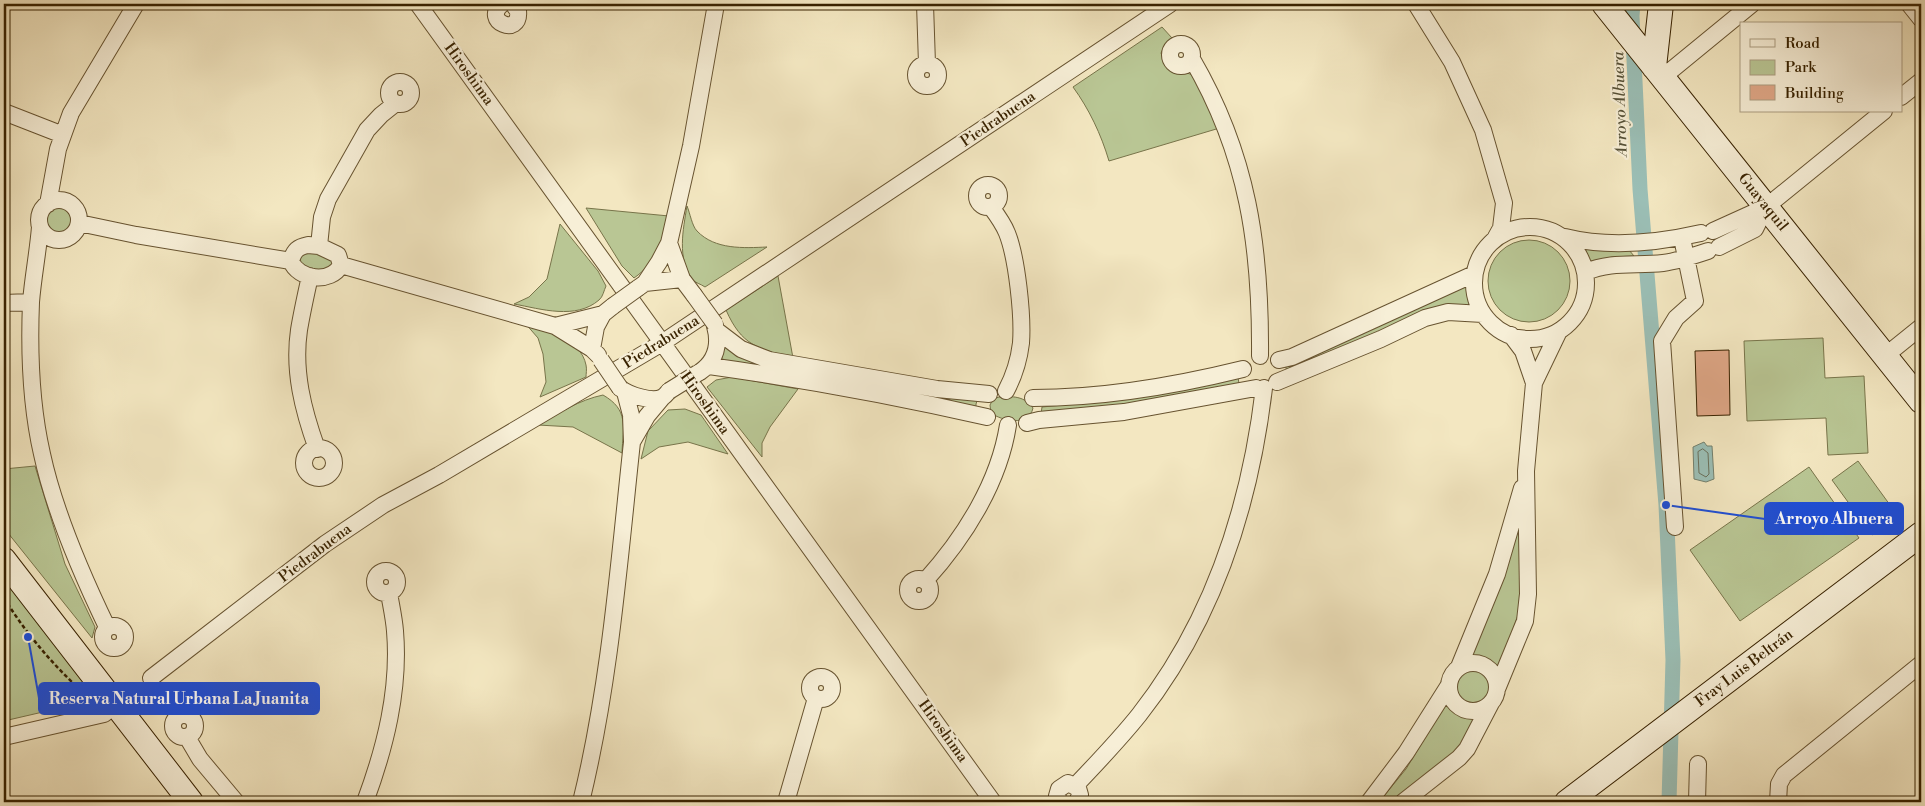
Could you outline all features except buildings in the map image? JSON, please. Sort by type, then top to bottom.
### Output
[{"type":"street","points":[[107,627],[92,595],[62,518],[42,453],[35,412],[32,375],[31,302],[37,262],[40,214],[48,204],[58,149],[71,113],[136,4]]},
{"type":"street","name":"Hiroshima","points":[[418,4],[993,802]]},
{"type":"street","points":[[502,4],[498,8],[496,15],[500,22],[506,25],[514,24],[518,18],[518,11],[513,4]]},
{"type":"street","points":[[597,354],[596,327],[608,310],[642,285],[659,262],[669,243],[691,146],[716,4]]},
{"type":"street","points":[[925,4],[927,64]]},
{"type":"street","name":"Piedrabuena","points":[[151,678],[325,544],[383,505],[662,343],[1170,4]]},
{"type":"street","points":[[1416,4],[1452,62],[1483,130],[1504,203],[1501,228],[1496,238]]},
{"type":"street","points":[[1659,72],[1661,4]]},
{"type":"street","points":[[1659,72],[1752,4]]},
{"type":"street","points":[[1909,4],[1921,19]]},
{"type":"street","name":"Guayaquil","points":[[1608,8],[1921,401]]},
{"type":"street","points":[[1192,59],[1231,139],[1241,177],[1253,234],[1259,281],[1260,356]]},
{"type":"street","points":[[1902,96],[1921,81]]},
{"type":"street","points":[[318,246],[322,217],[328,199],[367,130],[380,115],[396,103]]},
{"type":"street","points":[[4,112],[63,135]]},
{"type":"street","points":[[1564,237],[1582,259],[1586,272],[1586,291],[1580,309],[1569,324],[1553,334],[1535,340],[1523,340],[1500,331],[1483,314],[1476,300],[1473,284],[1474,274],[1482,252],[1496,238],[1510,230],[1528,226],[1548,229],[1564,237],[1585,242],[1624,243],[1662,241],[1707,232],[1766,207],[1883,112]]},
{"type":"street","points":[[37,262],[53,246],[75,233],[79,222],[77,210],[62,193],[55,169]]},
{"type":"street","points":[[48,204],[57,200],[68,202]]},
{"type":"street","points":[[1504,203],[1528,226]]},
{"type":"street","points":[[991,207],[1008,234],[1018,286],[1020,343],[1012,380],[1006,391]]},
{"type":"street","points":[[1586,272],[1604,266],[1663,263],[1687,258],[1714,249],[1755,229],[1766,207]]},
{"type":"street","points":[[79,222],[136,235],[291,261]]},
{"type":"street","points":[[40,227],[48,236],[59,240],[65,239]]},
{"type":"street","points":[[1675,527],[1662,341],[1676,318],[1695,301],[1682,238]]},
{"type":"street","points":[[669,243],[682,279],[716,327],[741,349],[769,360],[937,389],[988,394],[1006,391],[1023,393],[1032,398],[1039,412],[1035,418],[1026,423]]},
{"type":"street","points":[[318,246],[338,255],[341,265],[334,274],[325,277],[310,276],[298,272],[291,261],[293,253],[298,247],[318,246]]},
{"type":"street","points":[[341,265],[555,326],[597,354],[623,390],[631,414],[632,442],[602,696],[595,742],[581,802]]},
{"type":"street","points":[[1032,398],[1078,397],[1143,389],[1243,369],[1260,356],[1279,360],[1292,357],[1401,309],[1474,274]]},
{"type":"street","points":[[310,276],[299,331],[297,359],[305,416],[317,448]]},
{"type":"street","points":[[642,285],[682,279]]},
{"type":"street","points":[[4,303],[31,302]]},
{"type":"street","points":[[555,326],[608,310]]},
{"type":"street","points":[[704,370],[760,373],[886,396],[987,417],[1008,426],[1039,420],[1124,412],[1265,386],[1381,339],[1426,318],[1448,312],[1483,314]]},
{"type":"street","points":[[632,442],[647,416],[666,394],[704,370],[718,346],[716,327]]},
{"type":"street","points":[[1885,356],[1921,328]]},
{"type":"street","points":[[1403,802],[1459,758],[1467,749],[1494,696],[1525,622],[1528,556],[1526,471],[1534,383],[1558,331]]},
{"type":"street","points":[[1512,335],[1523,351],[1534,383]]},
{"type":"street","points":[[1075,786],[1139,715],[1170,670],[1204,610],[1231,544],[1255,455],[1265,386],[1283,368],[1279,360]]},
{"type":"street","points":[[1243,369],[1244,377],[1249,384],[1265,386]]},
{"type":"street","points":[[623,390],[651,398],[666,394]]},
{"type":"street","points":[[987,417],[982,411],[982,401],[988,394]]},
{"type":"street","points":[[925,581],[952,550],[982,499],[1000,462],[1008,426]]},
{"type":"street","points":[[1459,667],[1496,574],[1526,471]]},
{"type":"street","name":"Fray Luis Beltrán","points":[[1573,800],[1671,723],[1921,534]]},
{"type":"street","points":[[4,560],[191,802]]},
{"type":"street","points":[[364,802],[382,752],[393,697],[396,656],[395,630],[388,593]]},
{"type":"street","points":[[1369,802],[1406,753],[1449,685],[1453,673],[1459,667],[1466,664],[1481,664],[1493,674],[1494,696],[1485,708],[1478,711],[1469,711],[1461,709],[1450,697],[1449,685]]},
{"type":"street","points":[[1778,802],[1779,784],[1784,775],[1921,664]]},
{"type":"street","points":[[786,802],[816,698]]},
{"type":"street","points":[[4,737],[104,714],[116,705]]},
{"type":"street","points":[[187,737],[200,759],[236,802]]},
{"type":"street","points":[[1697,802],[1698,764]]},
{"type":"street","points":[[1060,802],[1057,796],[1061,786],[1068,783],[1075,786],[1080,792],[1077,802]]},
{"type":"path","points":[[4,598],[20,622],[55,666],[75,684]]},
{"type":"green space","points":[[1162,27],[1172,38],[1167,42],[1161,53],[1164,61],[1171,70],[1184,72],[1196,77],[1223,127],[1109,161],[1094,122],[1073,87]]},
{"type":"green space","points":[[59,204],[69,209],[74,219],[69,229],[59,234],[49,229],[44,219],[49,209]]},
{"type":"green space","points":[[687,206],[695,229],[712,242],[721,245],[749,248],[767,247],[705,287],[695,282],[687,271],[682,244]]},
{"type":"green space","points":[[586,208],[669,216],[661,242],[653,258],[642,272],[634,278],[622,266]]},
{"type":"green space","points":[[560,224],[598,271],[606,286],[602,297],[590,306],[580,310],[569,311],[547,310],[514,304],[529,297],[547,279]]},
{"type":"green space","points":[[1529,240],[1545,243],[1558,252],[1567,265],[1570,281],[1567,297],[1558,310],[1545,319],[1529,322],[1513,319],[1500,310],[1491,297],[1488,281],[1491,265],[1500,252],[1513,243]]},
{"type":"green space","points":[[1581,244],[1629,250],[1634,256],[1612,257],[1590,263]]},
{"type":"green space","points":[[322,251],[336,265],[316,272],[296,262],[300,253]]},
{"type":"green space","points":[[778,276],[793,358],[752,344],[738,331],[726,310]]},
{"type":"green space","points":[[1470,280],[1471,294],[1476,307],[1287,371],[1285,365],[1403,315]]},
{"type":"green space","points":[[524,322],[552,331],[577,348],[583,356],[586,377],[540,397],[546,382],[543,354],[538,338]]},
{"type":"green space","points":[[1823,338],[1825,378],[1864,376],[1868,453],[1828,455],[1826,418],[1747,421],[1744,341]]},
{"type":"green space","points":[[724,344],[978,398],[976,409],[721,363]]},
{"type":"green space","points":[[732,377],[798,389],[770,427],[762,443],[762,457],[707,387],[716,380]]},
{"type":"green space","points":[[1238,377],[1239,384],[1133,405],[1041,414],[1042,407],[1084,403]]},
{"type":"green space","points":[[603,395],[621,413],[623,420],[622,453],[573,427],[538,425],[577,404]]},
{"type":"green space","points":[[999,397],[1022,399],[1033,408],[1026,418],[1015,421],[1008,420],[991,413],[990,405],[993,399]]},
{"type":"green space","points":[[685,409],[701,415],[728,454],[688,442],[659,447],[641,459],[648,431],[668,410]]},
{"type":"green space","points":[[1858,461],[1898,516],[1872,535],[1832,480]]},
{"type":"green space","points":[[35,466],[65,564],[95,627],[92,638],[4,528],[4,469]]},
{"type":"green space","points":[[1809,467],[1859,538],[1740,621],[1690,550]]},
{"type":"green space","points":[[1522,504],[1519,612],[1498,674],[1497,667],[1490,663],[1479,659],[1467,658]]},
{"type":"green space","points":[[4,576],[99,699],[4,721]]},
{"type":"green space","points":[[1473,668],[1485,674],[1491,686],[1485,698],[1473,704],[1461,698],[1455,686],[1461,674]]},
{"type":"green space","points":[[1445,697],[1459,712],[1479,715],[1461,746],[1394,802],[1379,802],[1406,769],[1423,741]]},
{"type":"water","points":[[1704,442],[1707,446],[1712,446],[1714,479],[1706,482],[1694,479],[1693,447]]},
{"type":"waterway","name":"Arroyo Albuera","points":[[1633,4],[1640,189],[1666,505],[1673,660],[1669,802]]},
{"type":"place","name":"Arroyo Albuera","points":[[1666,505]]},
{"type":"place","name":"Reserva Natural Urbana La Juanita","points":[[28,637]]}]
